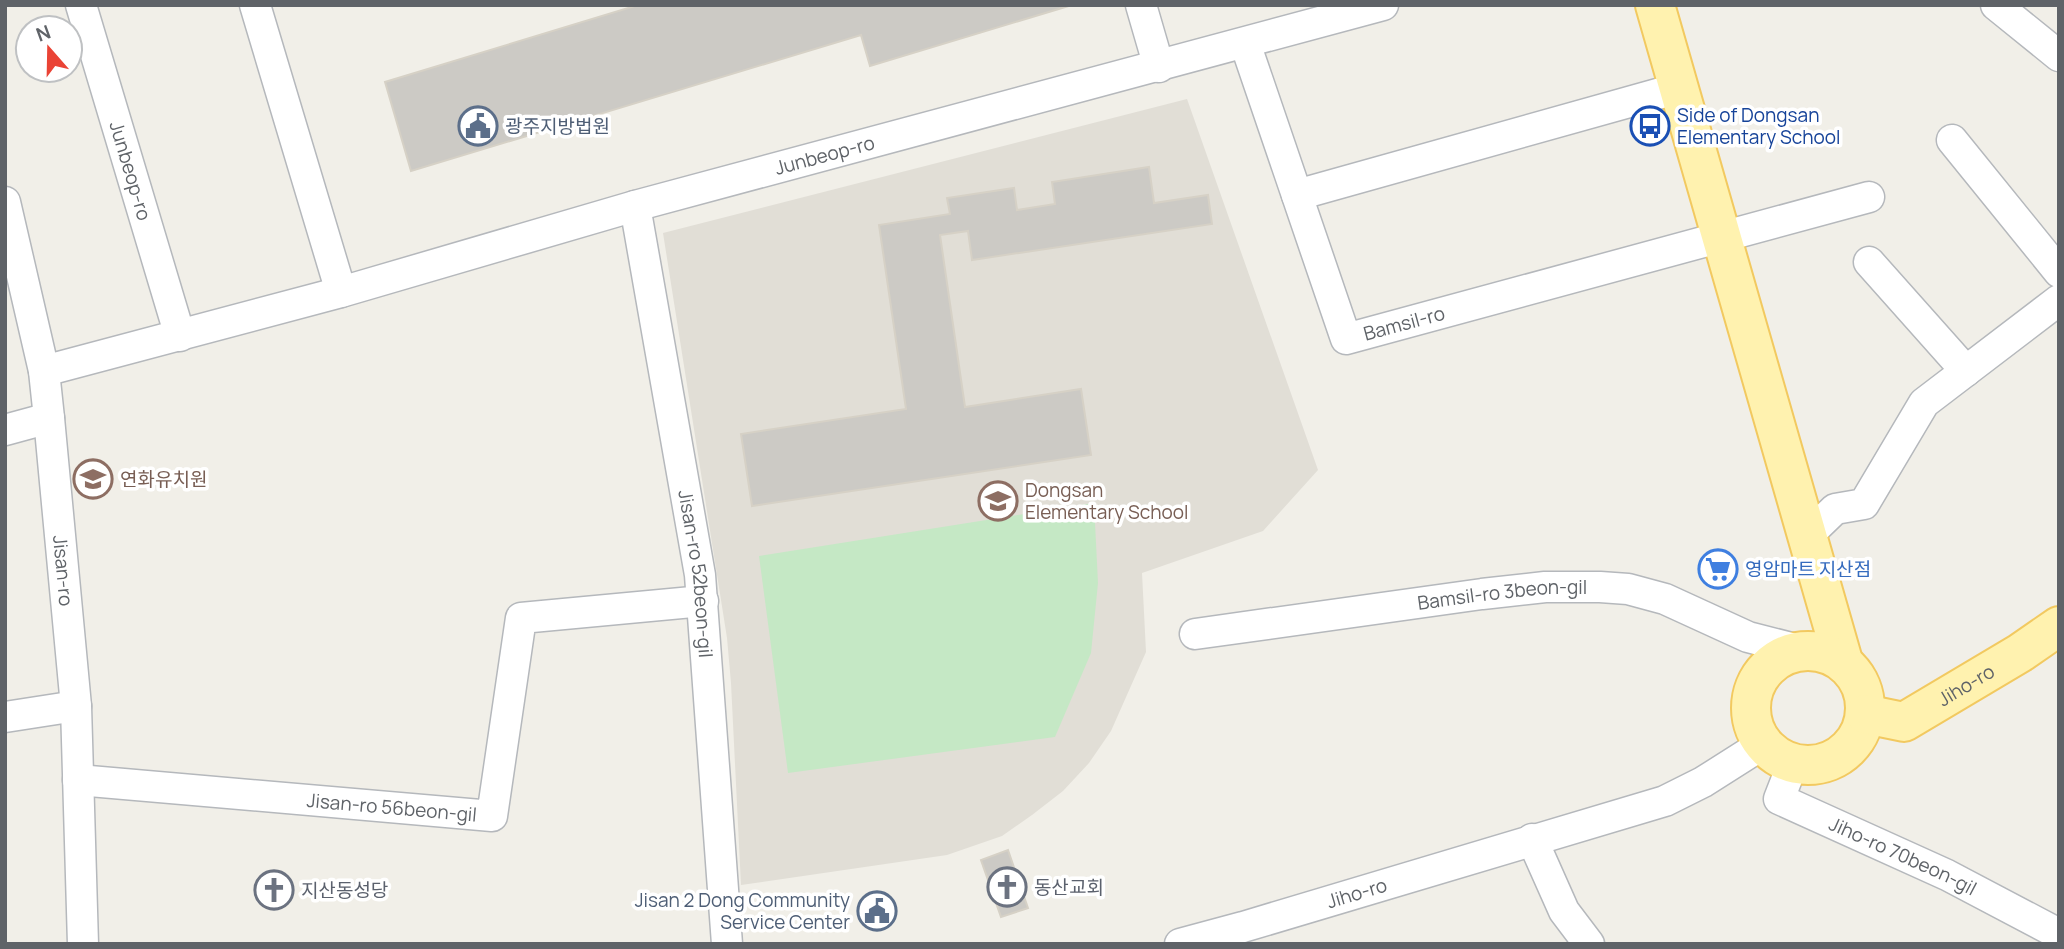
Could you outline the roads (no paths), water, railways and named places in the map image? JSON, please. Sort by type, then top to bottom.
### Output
[{"type":"main road","points":[[1655,5],[1843,662]]},
{"type":"main road","name":"Jiho-ro","points":[[1778,754],[1809,765],[1826,762],[1853,744],[1861,730],[1865,714],[1904,722],[2020,653],[2059,626]]},
{"type":"main road","points":[[1778,754],[1753,726],[1750,706],[1754,687],[1764,670],[1780,657],[1799,650],[1815,650],[1843,662],[1861,685],[1865,714]]},
{"type":"street","name":"Junbeop-ro","points":[[81,5],[180,337]]},
{"type":"street","points":[[255,5],[341,292]]},
{"type":"street","points":[[1141,5],[1159,67]]},
{"type":"street","name":"Junbeop-ro","points":[[44,371],[180,337],[635,206],[1245,43],[1307,15],[1383,5]]},
{"type":"street","points":[[1996,5],[2059,56]]},
{"type":"street","name":"Bamsil-ro","points":[[1245,43],[1346,339],[1721,237]]},
{"type":"street","points":[[1297,195],[1679,88]]},
{"type":"street","points":[[1952,140],[2059,272]]},
{"type":"street","points":[[1721,237],[1869,197]]},
{"type":"street","name":"Jisan-ro","points":[[5,202],[44,371],[49,418],[76,706],[83,944]]},
{"type":"street","name":"Jisan-ro 52beon-gil","points":[[635,206],[701,575],[727,944]]},
{"type":"street","points":[[1870,262],[1966,371]]},
{"type":"street","points":[[1807,536],[1835,509],[1864,504],[1924,403],[2059,300]]},
{"type":"street","points":[[5,430],[49,418]]},
{"type":"street","name":"Bamsil-ro 3beon-gil","points":[[1195,634],[1545,587],[1600,587],[1628,589],[1665,599],[1748,637],[1799,650]]},
{"type":"street","name":"Jisan-ro 56beon-gil","points":[[78,780],[492,816],[521,618],[702,601]]},
{"type":"street","points":[[5,717],[76,706]]},
{"type":"street","name":"Jiho-ro","points":[[1180,944],[1665,801],[1703,782],[1778,754]]},
{"type":"street","name":"Jiho-ro 70beon-gil","points":[[1778,754],[1779,799],[1947,875],[2059,934]]},
{"type":"street","points":[[1532,839],[1564,911],[1589,944]]},
{"type":"street","points":[[1214,944],[1243,927]]},
{"type":"place","name":"광주지방법원","points":[[478,126]]},
{"type":"place","name":"Side of Dongsan Elementary School","points":[[1650,126]]},
{"type":"place","name":"연화유치원","points":[[93,479]]},
{"type":"place","name":"Dongsan Elementary School","points":[[998,501]]},
{"type":"place","name":"영암마트 지산점","points":[[1718,569]]},
{"type":"place","name":"동산교회","points":[[1007,887]]},
{"type":"place","name":"지산동성당","points":[[274,890]]},
{"type":"place","name":"Jisan 2 Dong Community Service Center","points":[[877,911]]}]
